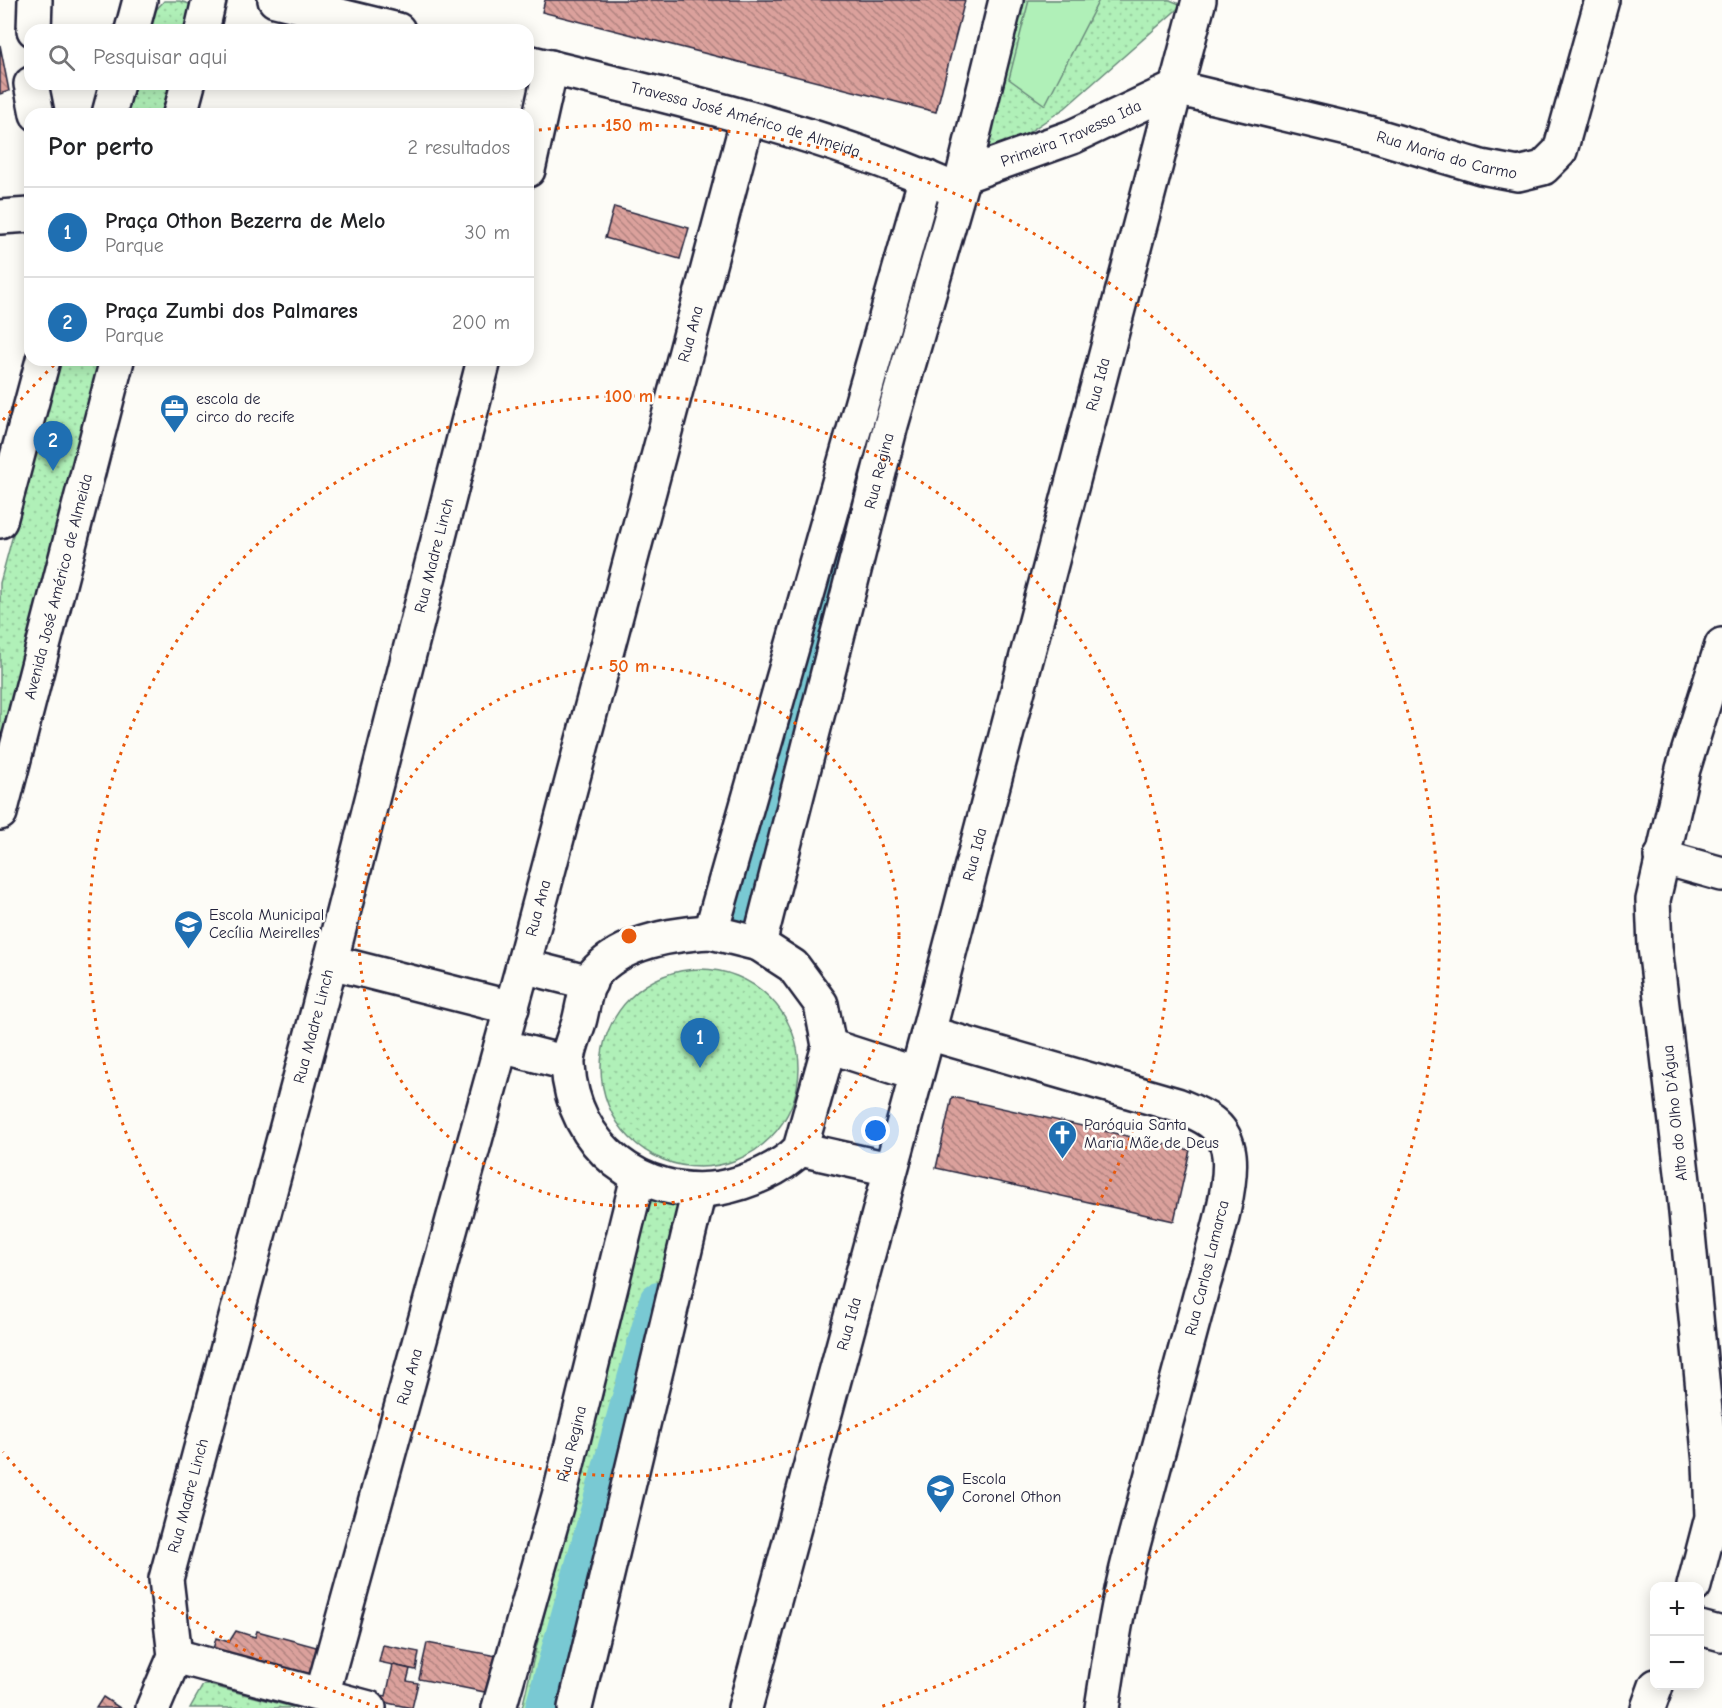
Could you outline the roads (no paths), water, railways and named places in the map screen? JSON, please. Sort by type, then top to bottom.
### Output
[{"type":"street","points":[[34,24],[35,0]]},
{"type":"street","points":[[134,24],[140,0]]},
{"type":"street","points":[[203,24],[209,0]]},
{"type":"street","points":[[275,0],[373,24]]},
{"type":"street","name":"Rua Regina","points":[[759,944],[891,425],[960,183],[1006,0]]},
{"type":"street","name":"Rua Ida","points":[[745,1708],[927,1033],[1199,0]]},
{"type":"street","name":"Rua Maria do Carmo","points":[[1176,88],[1377,136],[1481,167],[1518,174],[1532,172],[1543,168],[1560,151],[1602,0]]},
{"type":"street","points":[[534,118],[540,65]]},
{"type":"street","name":"Travessa José Américo de Almeida","points":[[540,65],[748,118],[926,177],[960,183]]},
{"type":"street","name":"Primeira Travessa Ida","points":[[960,183],[1072,137],[1176,88]]},
{"type":"street","points":[[32,90],[36,108]]},
{"type":"street","points":[[111,108],[115,90]]},
{"type":"street","points":[[182,108],[186,90]]},
{"type":"street","name":"Rua Ana","points":[[322,1695],[512,1008],[748,118]]},
{"type":"street","name":"Rua Regina","points":[[711,932],[926,177]]},
{"type":"street","points":[[0,217],[24,215]]},
{"type":"street","points":[[0,521],[41,366]]},
{"type":"street","name":"Avenida José Américo de Almeida","points":[[0,813],[115,366]]},
{"type":"street","name":"Rua Madre Linch","points":[[175,1656],[166,1579],[331,962],[482,366]]},
{"type":"street","name":"Alto do Olho D'Água","points":[[1695,1582],[1712,1517],[1716,1463],[1655,947],[1653,900],[1661,857],[1683,769],[1722,645]]},
{"type":"street","points":[[1661,857],[1722,874]]},
{"type":"street","points":[[711,932],[759,944],[794,966],[821,1005],[829,1046],[800,1149],[792,1157],[741,1184],[699,1191],[671,1189],[638,1177],[613,1160],[589,1132],[573,1099],[567,1063],[594,975],[640,945],[674,933],[711,932]]},
{"type":"street","points":[[331,962],[512,1008]]},
{"type":"street","points":[[523,966],[590,983]]},
{"type":"street","name":"Rua Carlos Lamarca","points":[[927,1033],[1176,1105],[1203,1116],[1222,1129],[1229,1151],[1230,1175],[1212,1252],[1126,1569],[1102,1708]]},
{"type":"street","points":[[501,1046],[567,1063]]},
{"type":"street","points":[[829,1046],[916,1074]]},
{"type":"street","points":[[800,1149],[889,1169]]},
{"type":"street","name":"Rua Regina","points":[[499,1708],[561,1489],[638,1177]]},
{"type":"street","points":[[575,1708],[699,1191]]},
{"type":"street","points":[[1704,1629],[1722,1635]]},
{"type":"street","points":[[153,1708],[175,1656],[369,1708]]},
{"type":"street","points":[[1648,1708],[1655,1690]]},
{"type":"waterway","points":[[739,916],[846,542]]},
{"type":"waterway","points":[[544,1708],[658,1301]]},
{"type":"place","name":"escola de circo do recife","points":[[175,434]]},
{"type":"place","name":"Praça Zumbi dos Palmares","points":[[53,471]]},
{"type":"place","name":"Escola Municipal Cecília Meirelles","points":[[188,950]]},
{"type":"place","name":"Praça Othon Bezerra de Melo","points":[[700,1068]]},
{"type":"place","name":"Paróquia Santa Maria Mãe de Deus","points":[[1063,1160]]},
{"type":"place","name":"Escola Coronel Othon","points":[[941,1514]]}]
